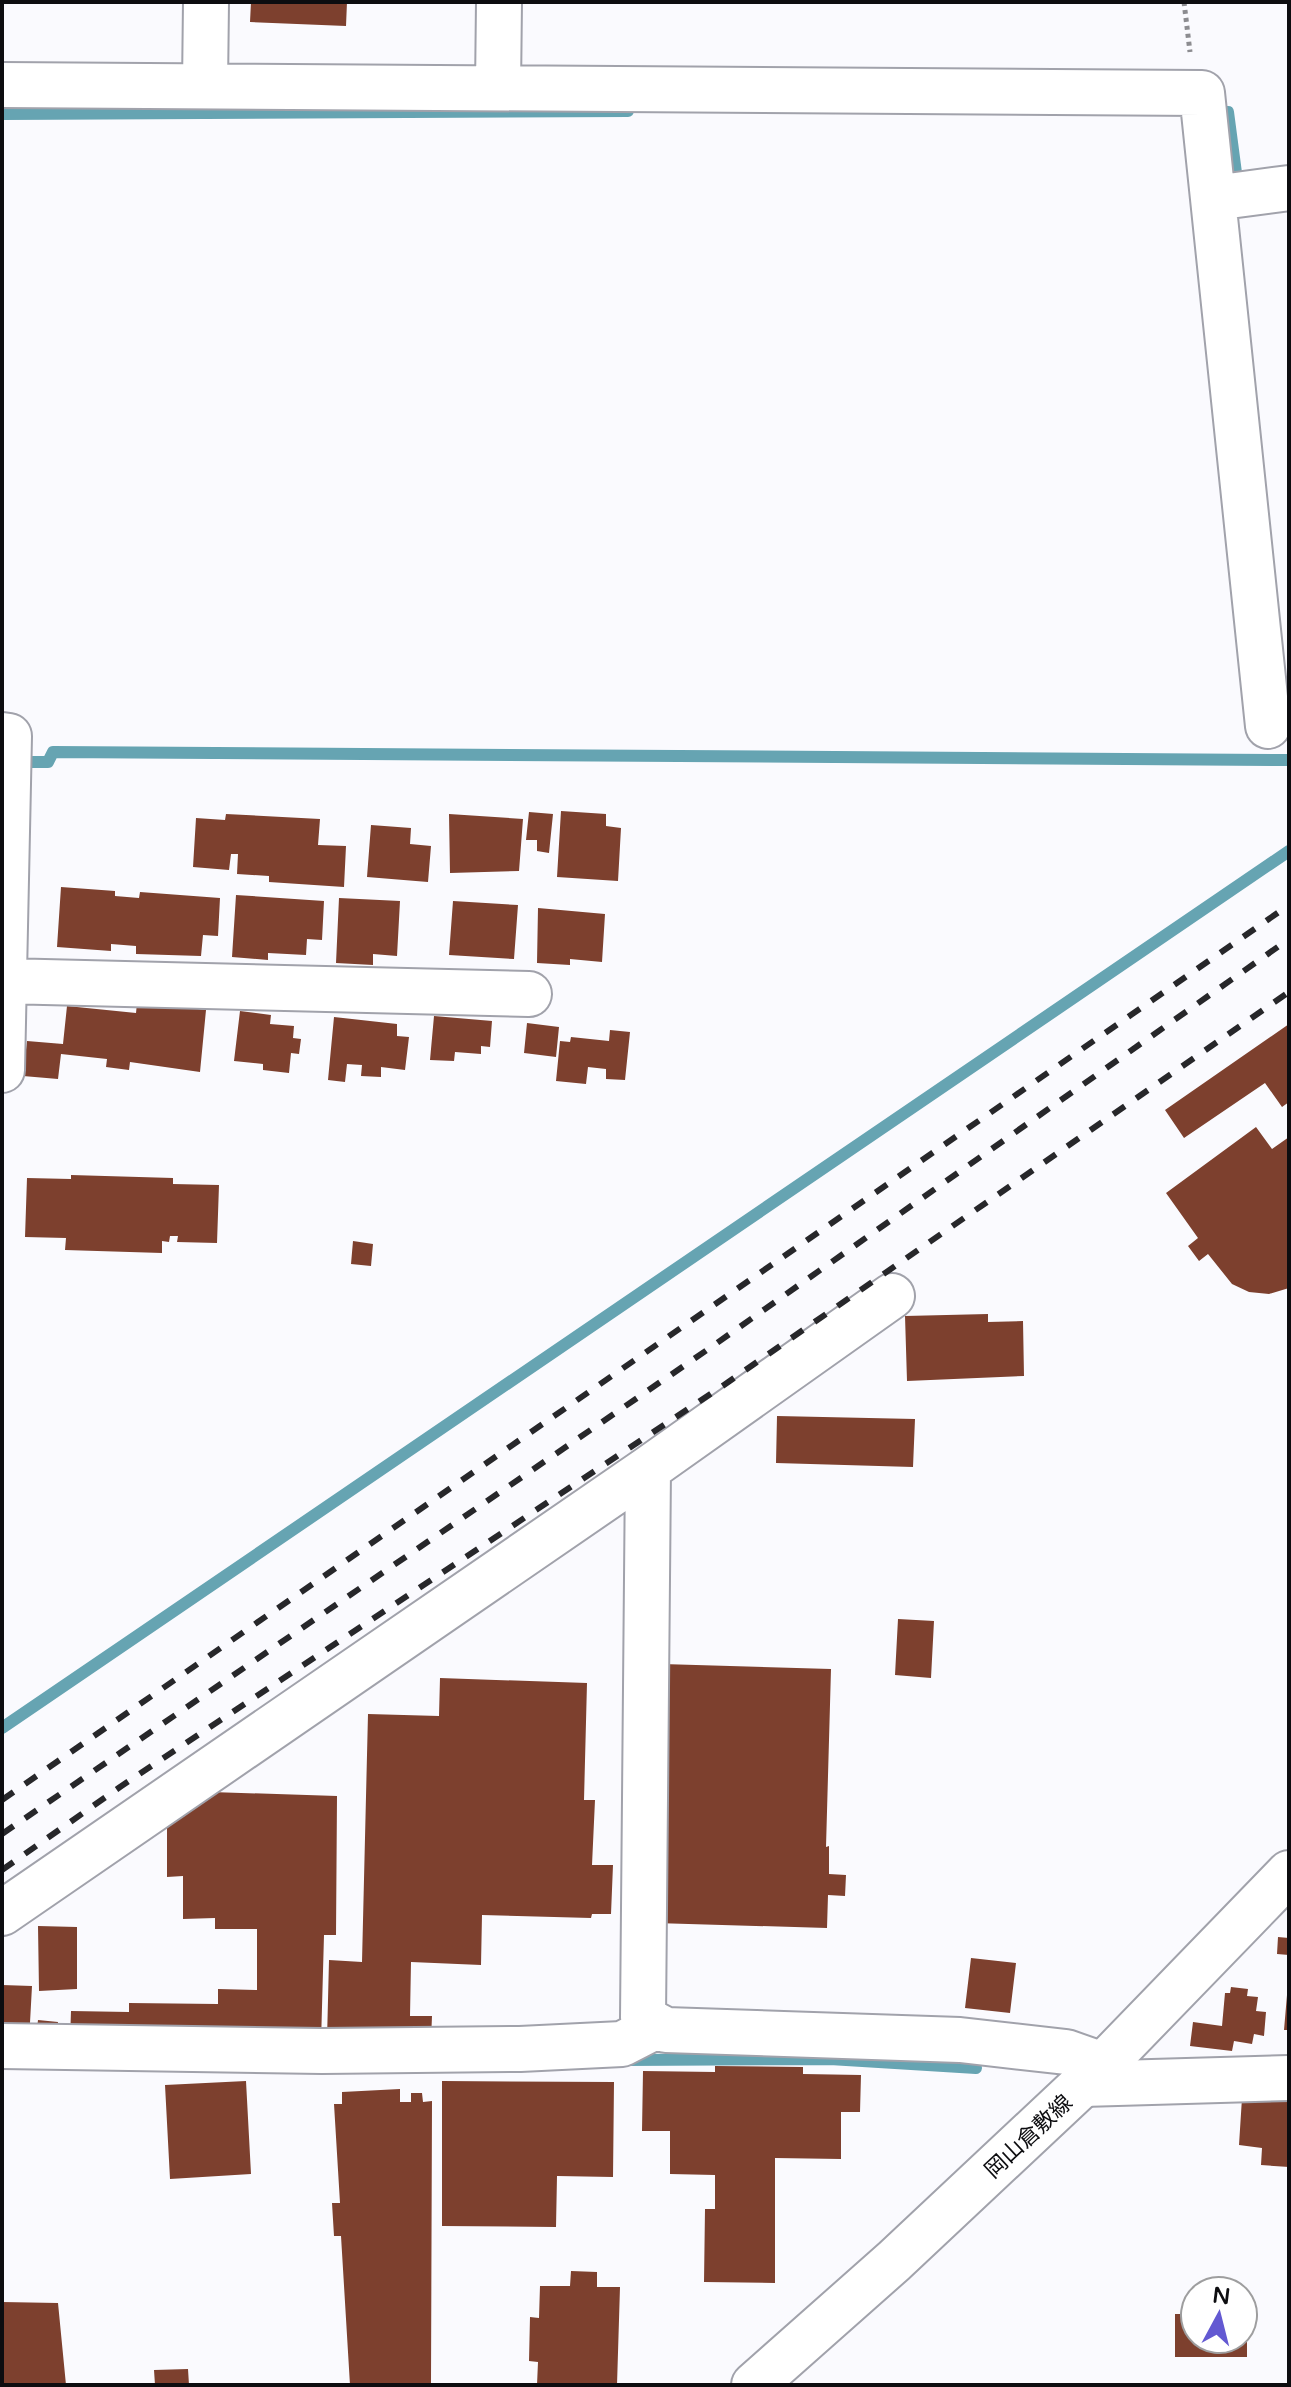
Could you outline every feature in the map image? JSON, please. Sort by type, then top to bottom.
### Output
[{"type":"street","points":[[205,86],[206,2]]},
{"type":"street","points":[[498,88],[499,2]]},
{"type":"street","points":[[2,85],[1202,93],[1204,111],[1231,196],[1268,726]]},
{"type":"street","points":[[1231,196],[1289,188]]},
{"type":"street","points":[[2,1070],[6,750]]},
{"type":"street","points":[[4,981],[529,994]]},
{"type":"street","points":[[2,1913],[648,1469],[892,1296]]},
{"type":"street","points":[[648,1469],[643,2018],[655,2027],[666,2030],[960,2040],[1066,2052],[1093,2074],[1289,2078]]},
{"type":"street","name":"岡山倉敷線","points":[[754,2385],[894,2261],[1093,2074],[1289,1873]]},
{"type":"street","points":[[2,2046],[322,2051],[520,2049],[622,2044],[655,2027]]},
{"type":"building","points":[[251,2],[347,2],[346,26],[250,22]]},
{"type":"building","points":[[561,811],[606,814],[606,826],[621,828],[618,881],[557,877]]},
{"type":"building","points":[[529,812],[553,814],[549,853],[537,851],[537,840],[526,840]]},
{"type":"building","points":[[226,814],[320,819],[318,845],[346,846],[344,887],[269,882],[269,876],[237,874],[238,854],[231,854],[229,870],[193,867],[196,818],[225,820]]},
{"type":"building","points":[[449,814],[523,819],[519,871],[450,873]]},
{"type":"building","points":[[371,825],[411,828],[410,844],[431,846],[428,882],[367,877]]},
{"type":"building","points":[[61,887],[115,891],[115,896],[139,898],[140,892],[220,898],[218,936],[203,935],[201,956],[136,954],[136,946],[111,944],[111,951],[57,947]]},
{"type":"building","points":[[236,895],[324,901],[322,940],[307,939],[306,955],[268,953],[268,960],[232,957]]},
{"type":"building","points":[[339,898],[400,901],[397,956],[373,954],[373,965],[336,963]]},
{"type":"building","points":[[453,901],[518,905],[514,959],[449,955]]},
{"type":"building","points":[[538,908],[605,914],[602,962],[570,959],[570,965],[537,963]]},
{"type":"building","points":[[182,1002],[198,1003],[198,1009],[206,1010],[200,1072],[130,1062],[129,1070],[106,1067],[107,1059],[61,1054],[58,1079],[23,1076],[27,1041],[63,1044],[67,1006],[136,1013],[137,1003],[181,1008]]},
{"type":"building","points":[[240,1011],[271,1015],[270,1024],[294,1026],[293,1038],[301,1039],[299,1054],[291,1053],[289,1073],[263,1070],[263,1064],[234,1061]]},
{"type":"building","points":[[434,1016],[492,1021],[490,1047],[481,1046],[481,1054],[455,1052],[454,1061],[430,1060]]},
{"type":"building","points":[[334,1017],[397,1024],[397,1036],[409,1037],[405,1070],[381,1067],[381,1077],[361,1076],[362,1065],[347,1064],[345,1082],[328,1080]]},
{"type":"building","points":[[527,1023],[559,1027],[556,1057],[524,1053]]},
{"type":"building","points":[[1289,1024],[1289,1102],[1282,1107],[1265,1083],[1184,1138],[1165,1110]]},
{"type":"building","points":[[610,1030],[630,1032],[625,1080],[606,1079],[606,1069],[588,1067],[586,1084],[556,1081],[560,1041],[570,1042],[571,1037],[609,1041]]},
{"type":"building","points":[[1256,1127],[1272,1149],[1289,1137],[1289,1288],[1269,1294],[1249,1292],[1232,1284],[1208,1254],[1199,1261],[1188,1246],[1198,1238],[1166,1193]]},
{"type":"building","points":[[71,1175],[173,1178],[173,1184],[219,1185],[217,1243],[177,1242],[178,1236],[170,1236],[169,1242],[162,1241],[162,1253],[65,1250],[66,1238],[25,1237],[27,1178],[71,1179]]},
{"type":"building","points":[[353,1241],[373,1244],[371,1266],[351,1264]]},
{"type":"building","points":[[988,1314],[988,1322],[1023,1321],[1024,1376],[907,1381],[905,1316]]},
{"type":"building","points":[[777,1416],[915,1419],[913,1467],[776,1463]]},
{"type":"building","points":[[898,1619],[934,1621],[931,1678],[895,1675]]},
{"type":"building","points":[[662,1664],[831,1669],[826,1847],[829,1846],[829,1874],[846,1875],[845,1896],[828,1895],[827,1928],[655,1923]]},
{"type":"building","points":[[440,1678],[587,1683],[584,1800],[595,1800],[592,1865],[613,1865],[611,1914],[592,1914],[591,1918],[482,1915],[481,1965],[411,1962],[410,2016],[432,2016],[431,2041],[327,2040],[329,1960],[362,1962],[368,1714],[439,1716]]},
{"type":"building","points":[[211,1792],[337,1796],[336,1935],[324,1935],[321,2043],[70,2041],[71,2011],[129,2012],[129,2003],[218,2004],[218,1989],[257,1990],[257,1929],[215,1929],[215,1918],[183,1919],[183,1876],[167,1877],[167,1825]]},
{"type":"building","points":[[38,1926],[77,1927],[77,1989],[39,1991]]},
{"type":"building","points":[[1278,1937],[1289,1938],[1289,1955],[1277,1954]]},
{"type":"building","points":[[971,1958],[1016,1963],[1010,2013],[965,2008]]},
{"type":"building","points":[[2,1985],[32,1986],[29,2041],[2,2039]]},
{"type":"building","points":[[1231,1987],[1248,1989],[1247,1996],[1258,1997],[1256,2011],[1266,2012],[1264,2036],[1254,2034],[1252,2044],[1234,2041],[1232,2051],[1190,2046],[1193,2022],[1222,2026],[1225,1993],[1230,1993]]},
{"type":"building","points":[[1287,1995],[1289,2030],[1284,2030]]},
{"type":"building","points":[[38,2020],[58,2022],[56,2038],[36,2036]]},
{"type":"building","points":[[715,2066],[803,2067],[803,2074],[861,2075],[860,2112],[841,2112],[841,2159],[775,2158],[775,2283],[704,2282],[705,2209],[715,2209],[715,2175],[670,2174],[670,2131],[642,2131],[643,2071],[715,2072]]},
{"type":"building","points":[[246,2081],[251,2174],[170,2179],[165,2085]]},
{"type":"building","points":[[442,2081],[614,2082],[613,2177],[557,2176],[556,2227],[442,2226]]},
{"type":"building","points":[[400,2089],[400,2102],[411,2102],[411,2093],[422,2093],[423,2102],[432,2101],[431,2385],[350,2385],[341,2236],[334,2236],[332,2203],[340,2203],[334,2104],[342,2104],[342,2092]]},
{"type":"building","points":[[1242,2098],[1289,2101],[1289,2167],[1261,2165],[1262,2148],[1239,2145]]},
{"type":"building","points":[[571,2271],[597,2272],[597,2287],[620,2287],[617,2385],[537,2385],[538,2362],[529,2361],[530,2317],[539,2318],[540,2286],[570,2286]]},
{"type":"building","points":[[2,2302],[58,2303],[66,2385],[2,2385]]},
{"type":"building","points":[[1175,2314],[1179,2314],[1179,2355],[1247,2355],[1247,2357],[1175,2357]]},
{"type":"building","points":[[188,2369],[189,2385],[155,2385],[154,2370]]},
{"type":"waterway","points":[[2,114],[628,111]]},
{"type":"waterway","points":[[1211,112],[1228,112],[1238,188]]},
{"type":"waterway","points":[[14,762],[48,762],[53,752],[1289,760]]},
{"type":"waterway","points":[[2,1728],[1289,851]]},
{"type":"waterway","points":[[623,2060],[830,2059],[976,2068]]},
{"type":"railway","points":[[2,1800],[1289,905]]},
{"type":"railway","points":[[2,1834],[707,1350],[1289,939]]},
{"type":"railway","points":[[2,1870],[120,1787],[724,1385],[1289,992]]}]
